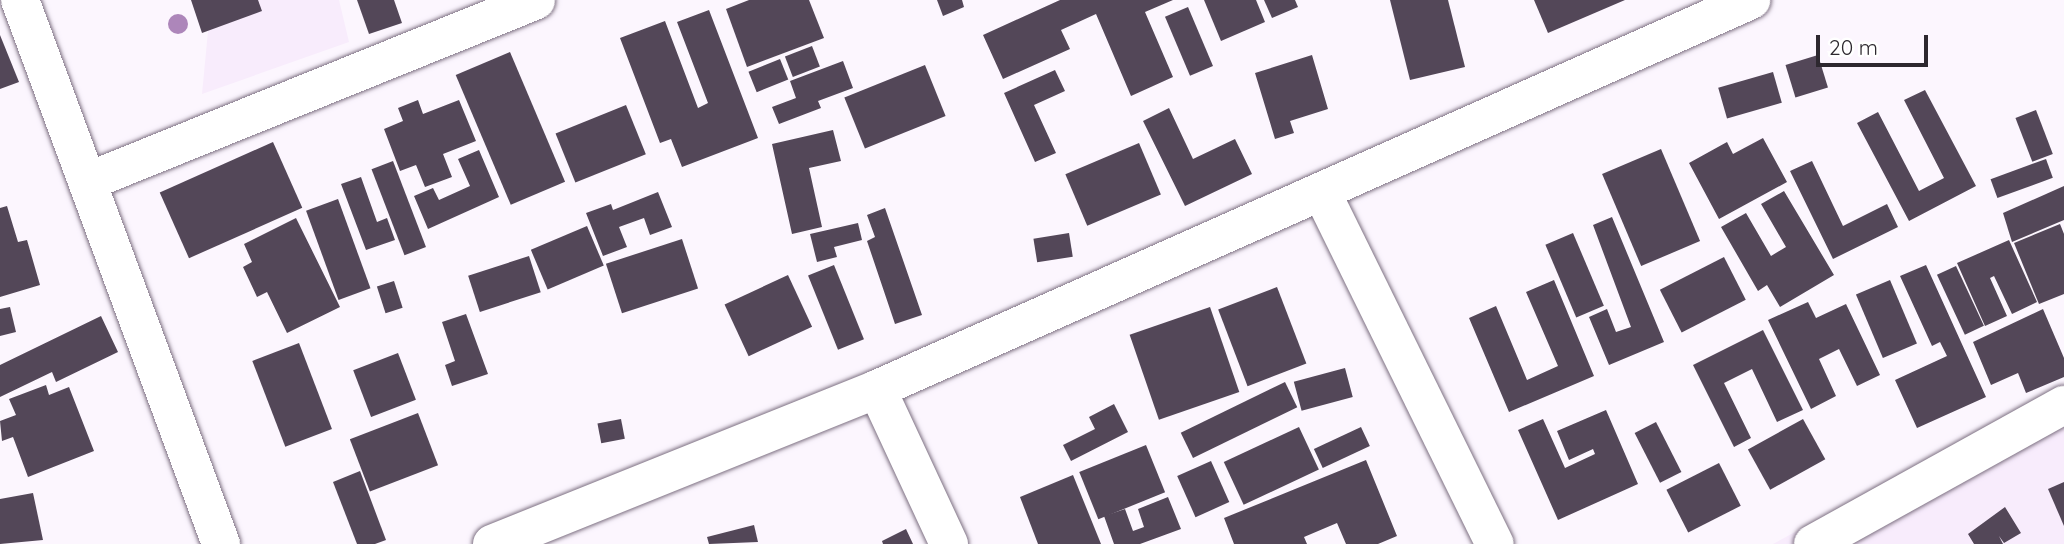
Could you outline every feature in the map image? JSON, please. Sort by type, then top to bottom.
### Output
[{"type":"street","points":[[20,0],[221,544]]},
{"type":"street","points":[[89,181],[536,0]]},
{"type":"street","points":[[492,544],[877,389],[1751,0]]},
{"type":"street","points":[[1322,193],[1495,544]]},
{"type":"street","points":[[877,389],[949,544]]},
{"type":"street","points":[[1813,544],[2064,405]]},
{"type":"shaded area","points":[[211,0],[339,0],[349,42],[202,94]]},
{"type":"shaded area","points":[[2064,386],[2064,544],[1773,544]]},
{"type":"building","points":[[191,0],[258,0],[262,11],[202,33]]},
{"type":"building","points":[[357,0],[394,0],[402,23],[369,34]]},
{"type":"building","points":[[749,0],[809,0],[824,38],[747,67],[726,9]]},
{"type":"building","points":[[937,0],[962,0],[964,7],[943,16]]},
{"type":"building","points":[[1060,0],[1173,0],[1145,12],[1173,77],[1131,96],[1096,14],[1061,30],[1070,49],[1003,79],[983,35]]},
{"type":"building","points":[[1204,0],[1256,0],[1265,22],[1221,41]]},
{"type":"building","points":[[1264,0],[1295,0],[1298,7],[1272,18]]},
{"type":"building","points":[[1390,0],[1448,0],[1465,67],[1410,80]]},
{"type":"building","points":[[1534,0],[1625,0],[1548,33]]},
{"type":"building","points":[[1188,7],[1213,66],[1190,76],[1165,17]]},
{"type":"building","points":[[709,10],[758,138],[682,167],[671,139],[660,143],[620,38],[665,21],[698,108],[708,103],[677,22]]},
{"type":"building","points":[[0,35],[19,82],[0,89]]},
{"type":"building","points":[[812,46],[820,67],[793,77],[785,56]]},
{"type":"building","points":[[510,52],[565,182],[511,205],[456,75]]},
{"type":"building","points":[[1312,55],[1328,109],[1290,121],[1294,133],[1275,139],[1255,73]]},
{"type":"building","points":[[1818,55],[1828,88],[1795,97],[1785,65]]},
{"type":"building","points":[[780,59],[788,79],[757,92],[748,72]]},
{"type":"building","points":[[843,61],[853,88],[818,101],[821,108],[779,124],[772,107],[796,98],[790,81]]},
{"type":"building","points":[[925,65],[946,116],[865,149],[844,98]]},
{"type":"building","points":[[1055,70],[1065,91],[1034,105],[1056,153],[1035,162],[1004,93]]},
{"type":"building","points":[[1773,72],[1782,103],[1727,118],[1718,88]]},
{"type":"building","points":[[1925,90],[1976,186],[1909,221],[1857,123],[1878,112],[1919,191],[1944,178],[1904,100]]},
{"type":"building","points":[[418,100],[423,114],[459,100],[476,141],[443,154],[452,177],[425,187],[416,165],[400,171],[384,129],[403,121],[398,108]]},
{"type":"building","points":[[626,105],[646,154],[575,183],[556,133]]},
{"type":"building","points":[[1169,108],[1193,159],[1235,139],[1252,174],[1185,206],[1143,121]]},
{"type":"building","points":[[2036,110],[2053,154],[2032,162],[2015,118]]},
{"type":"building","points":[[833,130],[841,161],[809,168],[822,227],[792,234],[772,144]]},
{"type":"building","points":[[1763,138],[1787,182],[1719,219],[1689,163],[1727,142],[1733,154]]},
{"type":"building","points":[[273,142],[302,208],[189,258],[160,192]]},
{"type":"building","points":[[1139,143],[1161,195],[1087,226],[1065,174]]},
{"type":"building","points":[[1661,149],[1700,241],[1641,266],[1602,174]]},
{"type":"building","points":[[479,150],[499,197],[428,229],[414,196],[433,188],[439,200],[470,186],[458,159]]},
{"type":"building","points":[[2046,159],[2053,178],[1997,198],[1991,179]]},
{"type":"building","points":[[393,161],[426,247],[404,255],[372,169]]},
{"type":"building","points":[[1812,161],[1843,226],[1887,204],[1898,227],[1833,259],[1790,171]]},
{"type":"building","points":[[361,177],[377,222],[387,218],[395,240],[366,250],[341,184]]},
{"type":"building","points":[[2064,186],[2064,220],[2012,242],[2003,213]]},
{"type":"building","points":[[1784,191],[1834,275],[1780,307],[1767,285],[1758,291],[1721,227],[1746,213],[1771,256],[1786,247],[1761,204]]},
{"type":"building","points":[[658,192],[672,227],[650,235],[644,218],[619,227],[627,247],[603,256],[586,213],[611,204],[613,210]]},
{"type":"building","points":[[338,199],[370,288],[339,300],[306,211]]},
{"type":"building","points":[[7,206],[18,242],[27,240],[40,285],[0,297],[0,208]]},
{"type":"building","points":[[885,208],[922,315],[895,324],[867,241],[875,237],[867,215]]},
{"type":"building","points":[[1612,217],[1664,342],[1609,365],[1589,317],[1607,309],[1616,332],[1631,327],[1593,225]]},
{"type":"building","points":[[296,218],[340,307],[287,333],[267,292],[257,297],[243,267],[252,262],[244,244]]},
{"type":"building","points":[[858,223],[862,240],[834,247],[837,257],[817,262],[810,234]]},
{"type":"building","points":[[2060,224],[2064,234],[2064,294],[2039,304],[2014,243]]},
{"type":"building","points":[[587,226],[604,266],[548,289],[531,250]]},
{"type":"building","points":[[1069,233],[1073,257],[1037,262],[1033,239]]},
{"type":"building","points":[[1573,233],[1604,306],[1576,317],[1545,245]]},
{"type":"building","points":[[682,239],[698,288],[622,313],[606,264]]},
{"type":"building","points":[[2009,240],[2037,302],[2012,314],[1994,276],[1990,278],[2007,316],[1985,326],[1957,263]]},
{"type":"building","points":[[529,256],[541,292],[480,312],[468,276]]},
{"type":"building","points":[[1724,257],[1746,300],[1682,332],[1660,290]]},
{"type":"building","points":[[834,265],[864,339],[838,350],[808,275]]},
{"type":"building","points":[[1926,265],[1986,397],[1917,428],[1895,380],[1947,356],[1940,342],[1932,346],[1900,276]]},
{"type":"building","points":[[1956,266],[1984,326],[1965,335],[1937,275]]},
{"type":"building","points":[[788,275],[812,327],[749,356],[725,305]]},
{"type":"building","points":[[1554,280],[1594,376],[1509,412],[1469,318],[1496,306],[1527,380],[1558,366],[1526,292]]},
{"type":"building","points":[[1890,280],[1917,344],[1883,358],[1856,294]]},
{"type":"building","points":[[394,281],[403,308],[386,313],[377,287]]},
{"type":"building","points":[[1277,287],[1306,364],[1248,386],[1218,310]]},
{"type":"building","points":[[1808,302],[1816,318],[1846,304],[1880,375],[1857,386],[1839,349],[1819,359],[1836,396],[1811,409],[1768,320]]},
{"type":"building","points":[[10,307],[16,332],[0,336],[0,309]]},
{"type":"building","points":[[1210,307],[1239,392],[1159,420],[1130,335]]},
{"type":"building","points":[[2043,309],[2064,358],[2064,377],[2026,393],[2018,373],[1991,385],[1973,342]]},
{"type":"building","points":[[466,314],[488,374],[452,386],[445,365],[455,361],[442,322]]},
{"type":"building","points":[[101,316],[118,352],[56,382],[52,372],[0,397],[0,365]]},
{"type":"building","points":[[1763,330],[1803,410],[1777,422],[1752,369],[1724,383],[1751,438],[1734,447],[1693,365]]},
{"type":"building","points":[[299,343],[332,429],[285,447],[252,361]]},
{"type":"building","points":[[398,353],[416,400],[371,417],[353,370]]},
{"type":"building","points":[[1345,368],[1353,397],[1302,411],[1294,382]]},
{"type":"building","points":[[1285,382],[1297,407],[1193,458],[1181,433]]},
{"type":"building","points":[[46,385],[49,395],[69,387],[94,451],[28,477],[13,437],[2,441],[0,421],[16,415],[9,399]]},
{"type":"building","points":[[1114,404],[1128,432],[1071,461],[1063,445],[1095,429],[1089,417]]},
{"type":"building","points":[[1606,410],[1638,484],[1558,520],[1518,430],[1543,419],[1565,468],[1595,454],[1593,449],[1569,460],[1557,431]]},
{"type":"building","points":[[418,413],[438,465],[370,491],[350,439]]},
{"type":"building","points":[[621,419],[625,439],[601,443],[597,424]]},
{"type":"building","points":[[1803,419],[1825,459],[1770,490],[1748,450]]},
{"type":"building","points":[[1656,422],[1681,472],[1660,483],[1635,433]]},
{"type":"building","points":[[1299,427],[1319,470],[1244,505],[1224,462]]},
{"type":"building","points":[[1361,427],[1370,446],[1323,468],[1314,449]]},
{"type":"building","points":[[1146,445],[1165,492],[1098,519],[1079,472]]},
{"type":"building","points":[[1366,460],[1397,536],[1378,544],[1346,544],[1337,523],[1304,537],[1307,544],[1234,544],[1224,518]]},
{"type":"building","points":[[1211,461],[1229,502],[1196,517],[1177,476]]},
{"type":"building","points":[[1719,463],[1741,506],[1688,533],[1666,490]]},
{"type":"building","points":[[360,471],[386,540],[375,544],[357,544],[333,482]]},
{"type":"building","points":[[1073,475],[1101,544],[1038,544],[1020,497]]},
{"type":"building","points":[[2064,482],[2064,526],[2048,489]]},
{"type":"building","points":[[33,493],[43,540],[0,544],[0,499]]},
{"type":"building","points":[[1168,497],[1181,529],[1140,544],[1114,544],[1104,516],[1125,509],[1133,531],[1144,527],[1138,509]]},
{"type":"building","points":[[2005,507],[2021,533],[2004,543],[1999,536],[2003,544],[1974,544],[1968,534]]},
{"type":"building","points":[[754,525],[758,542],[709,544],[707,537]]},
{"type":"building","points":[[906,529],[913,544],[883,544],[882,541]]}]
